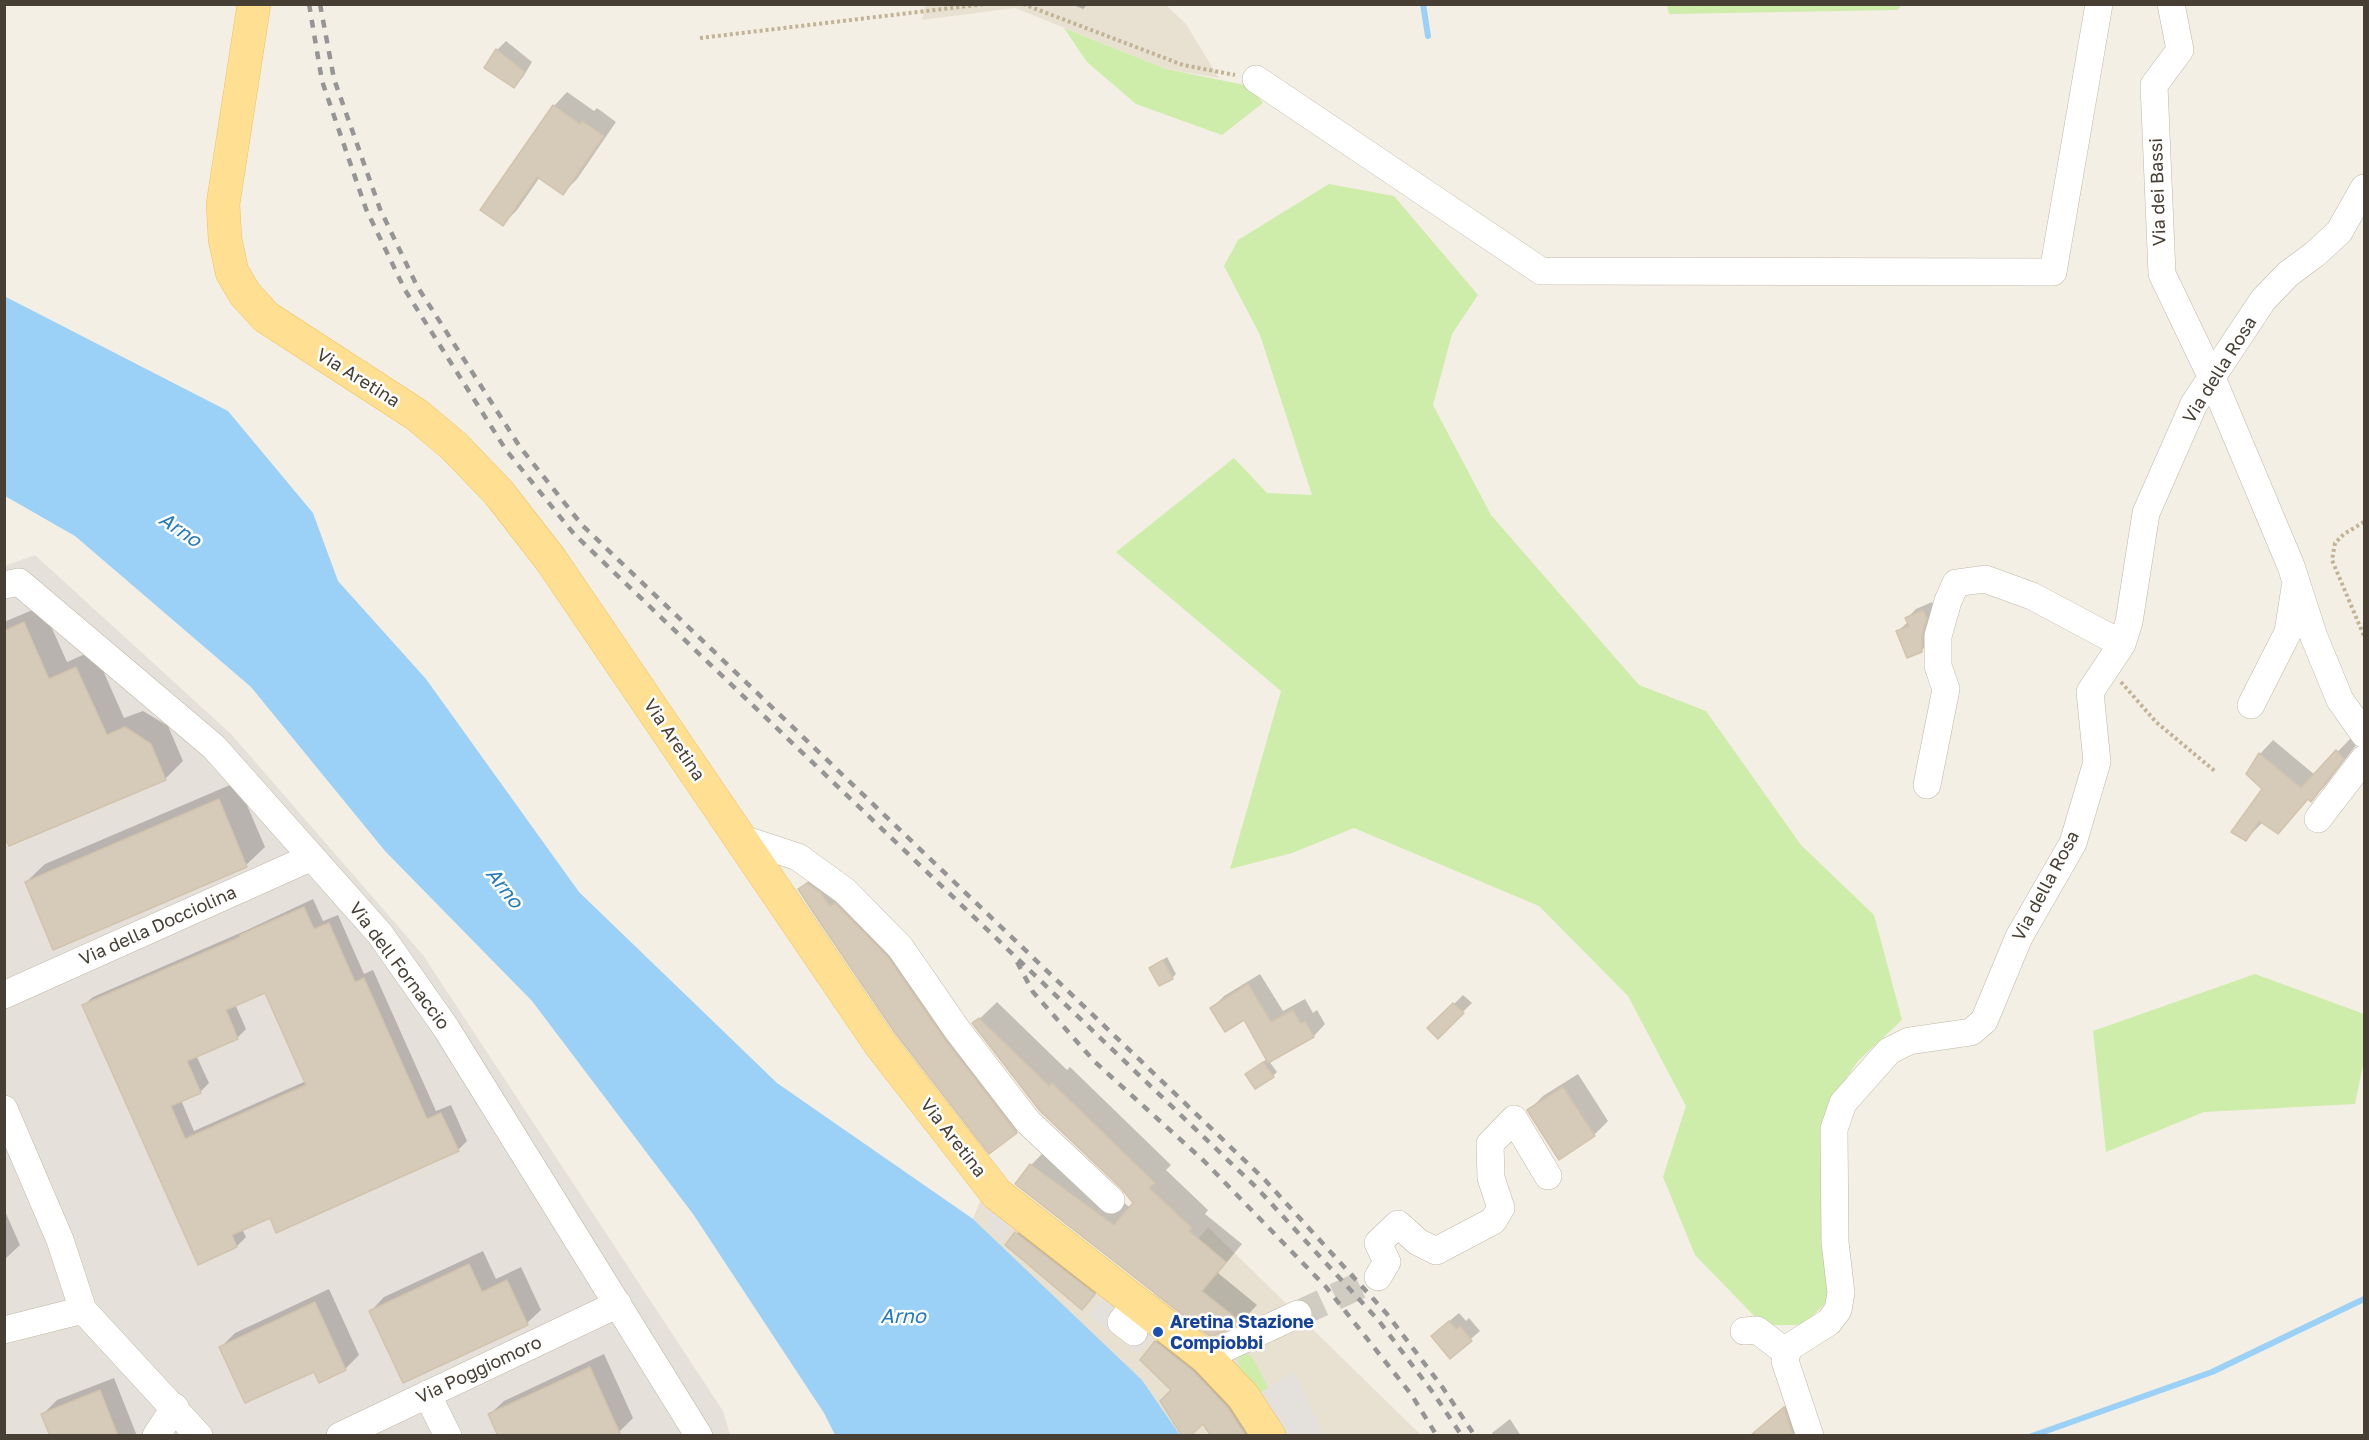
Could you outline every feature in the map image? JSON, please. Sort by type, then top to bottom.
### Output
[{"type":"main road","name":"Via Aretina","points":[[254,4],[224,204],[225,239],[232,272],[245,294],[266,317],[417,415],[454,446],[499,494],[551,560],[880,1044],[997,1194],[1006,1211],[1136,1317],[1206,1357],[1243,1396],[1269,1436]]},
{"type":"street","points":[[1256,79],[1540,271],[2053,272],[2099,4]]},
{"type":"street","name":"Via dei Bassi","points":[[2171,4],[2180,50],[2154,85],[2162,274],[2212,378],[2296,581],[2314,637],[2340,700],[2364,734]]},
{"type":"street","name":"Via della Rosa","points":[[1787,1353],[1788,1348],[1829,1322],[1838,1310],[1840,1293],[1835,1242],[1834,1129],[1843,1103],[1889,1051],[1909,1041],[1971,1032],[1984,1021],[2019,937],[2073,843],[2097,762],[2090,692],[2114,655],[2129,622],[2146,513],[2194,404],[2263,300],[2289,274],[2315,255],[2339,232],[2364,188]]},
{"type":"street","points":[[1927,785],[1946,689],[1938,666],[1938,636],[1956,583],[1985,579],[2032,596],[2114,655]]},
{"type":"street","points":[[2251,705],[2288,632],[2296,581]]},
{"type":"street","name":"Via dell Fornaccio","points":[[4,585],[19,582],[214,747],[380,934],[446,1028],[699,1436]]},
{"type":"street","points":[[2318,819],[2364,759]]},
{"type":"street","points":[[740,838],[798,857],[845,891],[900,947],[958,1031],[1028,1122],[1111,1200]]},
{"type":"street","name":"Via della Docciolina","points":[[4,995],[312,857]]},
{"type":"street","points":[[4,1109],[60,1240],[83,1310],[175,1407],[199,1436]]},
{"type":"street","points":[[1378,1277],[1386,1262],[1378,1243],[1398,1224],[1418,1242],[1436,1251],[1493,1221],[1501,1208],[1491,1178],[1490,1144],[1514,1119],[1548,1176]]},
{"type":"street","name":"Via Poggiomoro","points":[[340,1436],[618,1304]]},
{"type":"street","points":[[4,1330],[83,1310]]},
{"type":"street","points":[[1206,1357],[1298,1314]]},
{"type":"street","points":[[1744,1331],[1757,1330],[1787,1353],[1785,1361],[1810,1436]]},
{"type":"street","points":[[428,1394],[448,1436]]},
{"type":"street","points":[[156,1436],[175,1407]]},
{"type":"path","points":[[699,38],[984,4]]},
{"type":"path","points":[[1023,4],[1183,65],[1256,79]]},
{"type":"path","points":[[2364,522],[2344,534],[2335,543],[2332,560],[2364,636]]},
{"type":"path","points":[[2114,655],[2156,722],[2216,772]]},
{"type":"shaded area","points":[[925,5],[1166,5],[1186,24],[1219,78],[1166,69],[1015,8],[922,20]]},
{"type":"shaded area","points":[[35,555],[231,734],[423,955],[723,1411],[730,1435],[5,1436],[4,566]]},
{"type":"shaded area","points":[[982,1196],[1137,1314],[1208,1227],[1421,1435],[1180,1435],[1142,1380],[973,1219]]},
{"type":"shaded area","points":[[991,1206],[1012,1223],[1003,1241],[989,1225]]},
{"type":"shaded area","points":[[1103,1298],[1153,1337],[1137,1353],[1089,1314]]},
{"type":"shaded area","points":[[1294,1371],[1324,1435],[1284,1435],[1258,1395]]},
{"type":"green space","points":[[1667,4],[1902,5],[1897,10],[1669,14]]},
{"type":"green space","points":[[1064,28],[1166,69],[1250,86],[1263,103],[1222,135],[1136,104],[1087,62]]},
{"type":"green space","points":[[1329,184],[1394,196],[1478,295],[1452,334],[1433,405],[1491,515],[1639,685],[1706,711],[1801,845],[1874,915],[1902,1020],[1858,1061],[1827,1107],[1825,1205],[1832,1297],[1803,1325],[1763,1325],[1695,1255],[1663,1177],[1686,1106],[1628,996],[1539,906],[1354,828],[1292,853],[1230,869],[1281,691],[1116,552],[1234,458],[1267,493],[1312,495],[1260,335],[1224,266],[1238,240]]},
{"type":"green space","points":[[2255,974],[2364,1014],[2364,1060],[2355,1104],[2204,1112],[2106,1152],[2093,1031]]},
{"type":"green space","points":[[1245,1353],[1252,1357],[1268,1387],[1258,1395],[1239,1366],[1238,1360]]},
{"type":"water","name":"Arno","points":[[4,296],[228,411],[313,513],[338,581],[426,679],[579,892],[777,1083],[973,1219],[1142,1380],[1180,1435],[835,1435],[824,1413],[693,1214],[532,1001],[385,851],[251,687],[75,536],[5,496]]},
{"type":"building","points":[[496,49],[525,72],[514,88],[484,68]]},
{"type":"building","points":[[553,105],[580,124],[582,121],[604,136],[563,195],[537,177],[503,226],[480,210]]},
{"type":"building","points":[[1923,610],[1927,618],[1922,636],[1922,652],[1907,658],[1896,631],[1909,626],[1905,618]]},
{"type":"building","points":[[24,622],[49,679],[76,667],[107,735],[125,727],[151,744],[166,780],[9,846],[4,836],[4,631]]},
{"type":"building","points":[[2336,750],[2344,759],[2311,802],[2308,799],[2278,834],[2259,821],[2246,841],[2231,832],[2262,789],[2246,774],[2259,753],[2301,788]]},
{"type":"building","points":[[219,799],[247,867],[53,950],[25,882]]},
{"type":"building","points":[[807,883],[820,892],[830,906],[835,903],[888,957],[946,1041],[1017,1133],[989,1154],[895,1033],[815,915],[798,889]]},
{"type":"building","points":[[304,907],[314,929],[329,923],[355,982],[364,978],[427,1119],[441,1113],[459,1151],[276,1233],[270,1218],[232,1235],[237,1247],[198,1265],[82,1005],[240,937],[240,935]],"holes":[[[265,993],[306,1085],[185,1139],[171,1106],[201,1093],[187,1061],[238,1039],[226,1010]]]},
{"type":"building","points":[[1163,960],[1173,979],[1159,986],[1149,968]]},
{"type":"building","points":[[1248,984],[1271,1022],[1293,1010],[1301,1024],[1305,1021],[1314,1037],[1268,1063],[1244,1020],[1225,1032],[1210,1008]]},
{"type":"building","points":[[1453,1003],[1464,1013],[1438,1039],[1427,1028]]},
{"type":"building","points":[[979,1018],[1049,1086],[1052,1083],[1155,1183],[1149,1188],[1192,1228],[1189,1231],[1226,1262],[1202,1291],[1242,1323],[1211,1337],[1015,1184],[1030,1164],[1114,1225],[1133,1203],[1122,1189],[1040,1111],[972,1023]]},
{"type":"building","points":[[1263,1062],[1274,1077],[1255,1089],[1245,1074]]},
{"type":"building","points":[[1563,1087],[1595,1136],[1559,1160],[1527,1110]]},
{"type":"building","points":[[1015,1232],[1095,1294],[1082,1310],[1005,1245]]},
{"type":"building","points":[[469,1264],[482,1292],[507,1280],[528,1325],[403,1383],[369,1311]]},
{"type":"building","points":[[315,1302],[346,1370],[319,1383],[314,1372],[245,1403],[219,1347]]},
{"type":"building","points":[[1449,1321],[1456,1329],[1460,1326],[1472,1341],[1450,1359],[1431,1336]]},
{"type":"building","points":[[1155,1341],[1193,1371],[1228,1408],[1246,1436],[1211,1436],[1203,1424],[1190,1436],[1182,1436],[1160,1401],[1171,1390],[1140,1360]]},
{"type":"building","points":[[590,1367],[621,1436],[498,1436],[488,1414]]},
{"type":"building","points":[[100,1390],[118,1436],[50,1436],[41,1414]]},
{"type":"building","points":[[1784,1407],[1793,1436],[1750,1436]]},
{"type":"waterway","points":[[1423,4],[1428,36]]},
{"type":"waterway","points":[[2032,1436],[2212,1372],[2364,1299]]},
{"type":"tunnel","points":[[1298,1314],[1378,1277]]},
{"type":"railway","points":[[309,4],[322,81],[366,209],[405,290],[506,450],[574,534],[1257,1188],[1379,1321],[1434,1394],[1462,1436]]},
{"type":"railway","points":[[320,4],[334,79],[380,209],[417,286],[520,447],[582,525],[1265,1180],[1387,1314],[1443,1388],[1475,1436]]},
{"type":"railway","points":[[1017,962],[1033,992],[1095,1062],[1204,1161],[1326,1287],[1411,1394],[1437,1436]]},
{"type":"place","name":"Aretina Stazione Compiobbi","points":[[1158,1332]]}]
